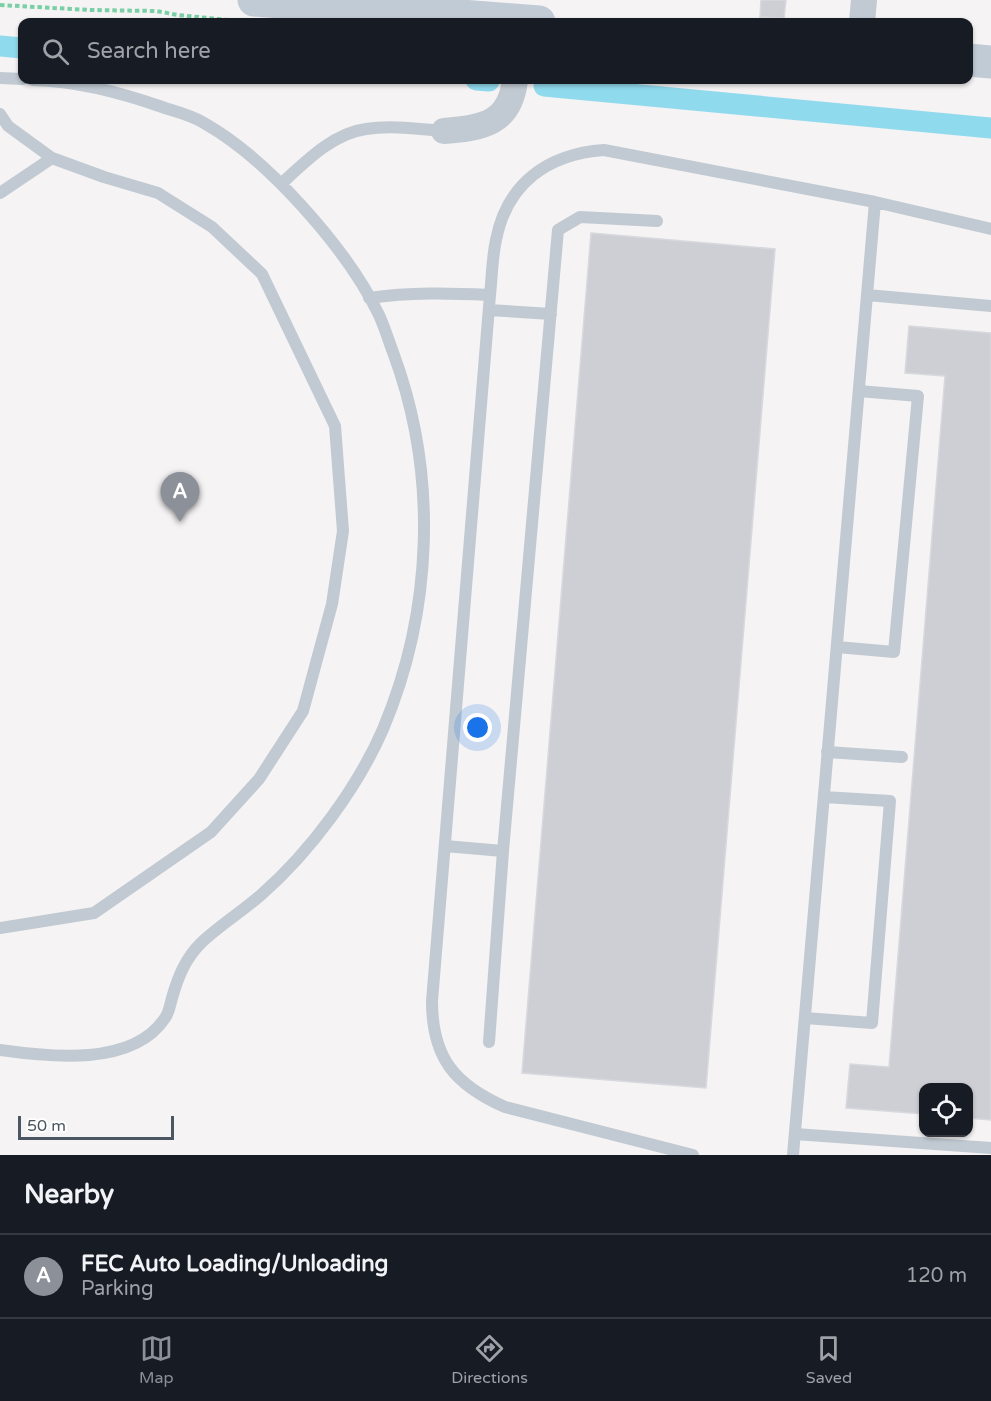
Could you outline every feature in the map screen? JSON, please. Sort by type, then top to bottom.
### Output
[{"type":"street","points":[[862,18],[864,0]]},
{"type":"street","points":[[247,10],[526,16]]},
{"type":"street","points":[[973,60],[991,62]]},
{"type":"street","points":[[444,131],[489,124],[503,113],[511,101],[514,84]]},
{"type":"lane","points":[[0,78],[18,79]]},
{"type":"lane","points":[[0,1050],[44,1056],[83,1057],[120,1048],[147,1038],[166,1017],[179,975],[186,961],[210,935],[264,893],[315,839],[356,780],[382,730],[402,675],[415,625],[425,543],[423,473],[415,426],[400,372],[379,315],[354,272],[322,229],[281,183],[233,142],[201,120],[122,93],[60,84]]},
{"type":"lane","points":[[0,114],[4,127],[52,158],[158,193],[212,227],[262,274],[335,426],[343,531],[332,604],[303,711],[259,779],[211,832],[94,913],[0,928]]},
{"type":"lane","points":[[281,183],[311,156],[342,137],[363,129],[444,131]]},
{"type":"lane","points":[[693,1155],[505,1107],[480,1095],[455,1074],[447,1064],[440,1050],[432,1020],[490,295],[500,224],[507,207],[522,185],[535,173],[551,162],[586,151],[604,150],[875,202],[991,229]]},
{"type":"lane","points":[[0,193],[52,158]]},
{"type":"lane","points":[[793,1155],[875,202]]},
{"type":"lane","points":[[489,1042],[503,851],[558,231],[580,217],[657,221]]},
{"type":"lane","points":[[369,298],[438,292],[490,295]]},
{"type":"lane","points":[[867,295],[991,306]]},
{"type":"lane","points":[[489,310],[551,314]]},
{"type":"lane","points":[[837,646],[894,652],[918,396],[859,391]]},
{"type":"lane","points":[[827,752],[902,757]]},
{"type":"lane","points":[[805,1018],[872,1023],[890,801],[824,797]]},
{"type":"lane","points":[[445,846],[503,851]]},
{"type":"lane","points":[[795,1134],[991,1148]]},
{"type":"path","points":[[0,5],[156,11],[178,15],[247,10]]},
{"type":"building","points":[[761,0],[786,0],[784,18],[760,17]]},
{"type":"building","points":[[591,233],[775,249],[706,1088],[522,1073]]},
{"type":"building","points":[[909,326],[991,333],[991,1120],[973,1118],[973,1083],[919,1083],[919,1114],[846,1108],[850,1064],[889,1067],[945,376],[905,373]]},
{"type":"waterway","points":[[0,46],[18,48]]},
{"type":"waterway","points":[[544,86],[991,128]]},
{"type":"place","name":"FEC Auto Loading/Unloading","points":[[180,522]]}]
